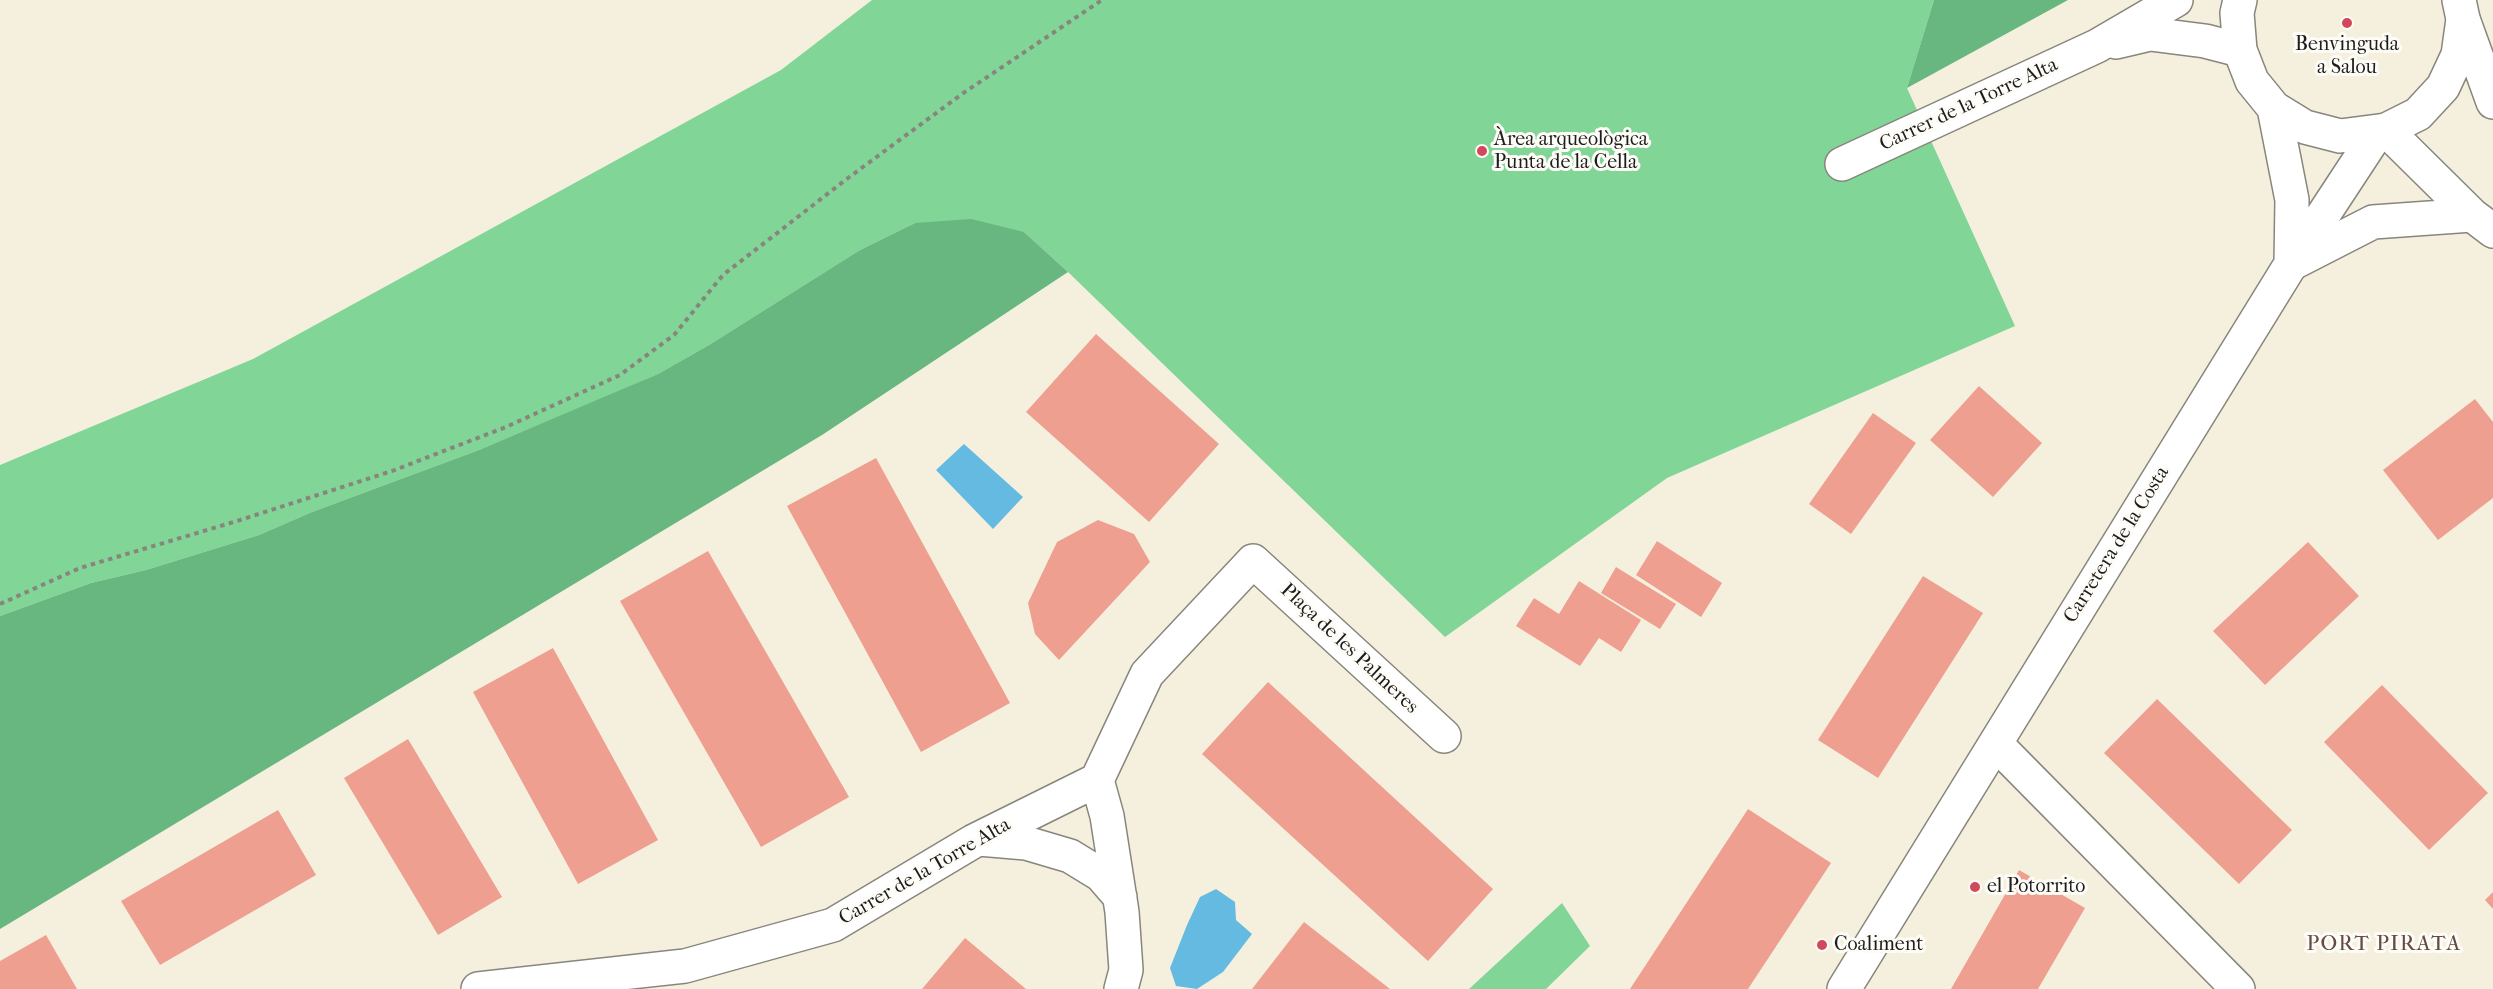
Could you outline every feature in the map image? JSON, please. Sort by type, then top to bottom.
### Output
[{"type":"street","name":"Carrer de la Torre Alta","points":[[1842,164],[2097,46],[2176,0]]},
{"type":"street","points":[[2240,0],[2237,13],[2240,50],[2252,81],[2274,108],[2305,127],[2340,136],[2382,132],[2418,114],[2443,87],[2458,55],[2461,10]]},
{"type":"street","points":[[2461,10],[2493,102]]},
{"type":"street","name":"Carrer de la Torre Alta","points":[[2097,46],[2150,34],[2205,41],[2240,50]]},
{"type":"street","points":[[2274,108],[2292,200],[2291,264],[2373,222],[2482,223]]},
{"type":"street","points":[[2382,132],[2482,223]]},
{"type":"street","name":"Carretera de la Costa","points":[[1844,989],[2291,264],[2382,132]]},
{"type":"street","name":"Plaça de les Palmeres","points":[[1096,780],[1147,674],[1253,561],[1444,736]]},
{"type":"street","points":[[1995,744],[2238,989]]},
{"type":"street","name":"Carrer de la Torre Alta","points":[[478,989],[685,966],[833,925],[979,839],[1096,780]]},
{"type":"street","points":[[1096,780],[1107,816],[1120,897],[1126,970],[1120,989]]},
{"type":"street","points":[[979,839],[1026,843],[1070,856],[1101,875],[1120,897]]},
{"type":"path","points":[[0,604],[80,568],[392,471],[526,417],[620,375],[674,335],[723,275],[848,178],[962,94],[1102,0]]},
{"type":"green space","points":[[872,0],[1934,0],[1907,88],[2015,326],[1667,478],[1445,637],[1024,232],[915,223],[860,250],[709,345],[658,374],[603,398],[479,450],[312,512],[259,535],[146,570],[91,583],[0,616],[0,465],[253,359],[781,70]]},
{"type":"green space","points":[[1934,0],[2068,0],[1907,88]]},
{"type":"green space","points":[[971,219],[1024,232],[1068,272],[822,435],[0,929],[0,616],[91,583],[146,570],[259,535],[312,512],[479,450],[658,374],[709,345],[860,250],[915,223]]},
{"type":"green space","points":[[1562,903],[1590,946],[1546,989],[1469,989]]},
{"type":"water","points":[[964,444],[1023,497],[993,529],[936,470]]},
{"type":"water","points":[[1216,889],[1235,902],[1236,920],[1252,934],[1223,972],[1197,989],[1176,986],[1170,968],[1187,925],[1200,897]]},
{"type":"building","points":[[1096,334],[1219,444],[1149,522],[1026,412]]},
{"type":"building","points":[[1979,386],[2042,443],[1993,497],[1930,440]]},
{"type":"building","points":[[2475,399],[2493,422],[2493,498],[2438,540],[2383,470]]},
{"type":"building","points":[[1873,413],[1916,443],[1851,534],[1809,504]]},
{"type":"building","points":[[876,458],[1010,703],[921,752],[787,506]]},
{"type":"building","points":[[1098,520],[1134,534],[1150,562],[1059,660],[1035,634],[1028,603],[1057,542]]},
{"type":"building","points":[[1657,541],[1722,583],[1701,617],[1636,575]]},
{"type":"building","points":[[2308,542],[2359,596],[2265,685],[2213,631]]},
{"type":"building","points":[[708,551],[849,797],[761,847],[620,601]]},
{"type":"building","points":[[1616,567],[1676,604],[1660,629],[1601,593]]},
{"type":"building","points":[[1923,576],[1983,613],[1878,778],[1818,740]]},
{"type":"building","points":[[1579,581],[1641,620],[1621,652],[1599,638],[1580,666],[1516,626],[1534,598],[1559,614]]},
{"type":"building","points":[[553,648],[658,840],[578,884],[473,692]]},
{"type":"building","points":[[1268,682],[1493,889],[1428,961],[1202,754]]},
{"type":"building","points":[[2382,685],[2488,793],[2429,850],[2324,742]]},
{"type":"building","points":[[2157,699],[2292,830],[2239,884],[2104,753]]},
{"type":"building","points":[[408,739],[502,897],[438,935],[344,778]]},
{"type":"building","points":[[1748,809],[1831,863],[1748,989],[1630,989]]},
{"type":"building","points":[[278,810],[316,875],[160,965],[121,901]]},
{"type":"building","points":[[2019,870],[2085,908],[2038,989],[1951,989]]},
{"type":"building","points":[[2493,892],[2493,909],[2485,900]]},
{"type":"building","points":[[1304,922],[1390,989],[1252,989]]},
{"type":"building","points":[[46,935],[77,989],[0,989],[0,961]]},
{"type":"building","points":[[965,938],[1026,989],[922,989]]},
{"type":"place","name":"Benvinguda a Salou","points":[[2347,23]]},
{"type":"place","name":"Àrea arqueològica Punta de la Cella","points":[[1482,151]]},
{"type":"place","name":"el Potorrito","points":[[1975,887]]},
{"type":"place","name":"Coaliment","points":[[1822,945]]},
{"type":"district","name":"PORT PIRATA","points":[[2384,945]]}]
